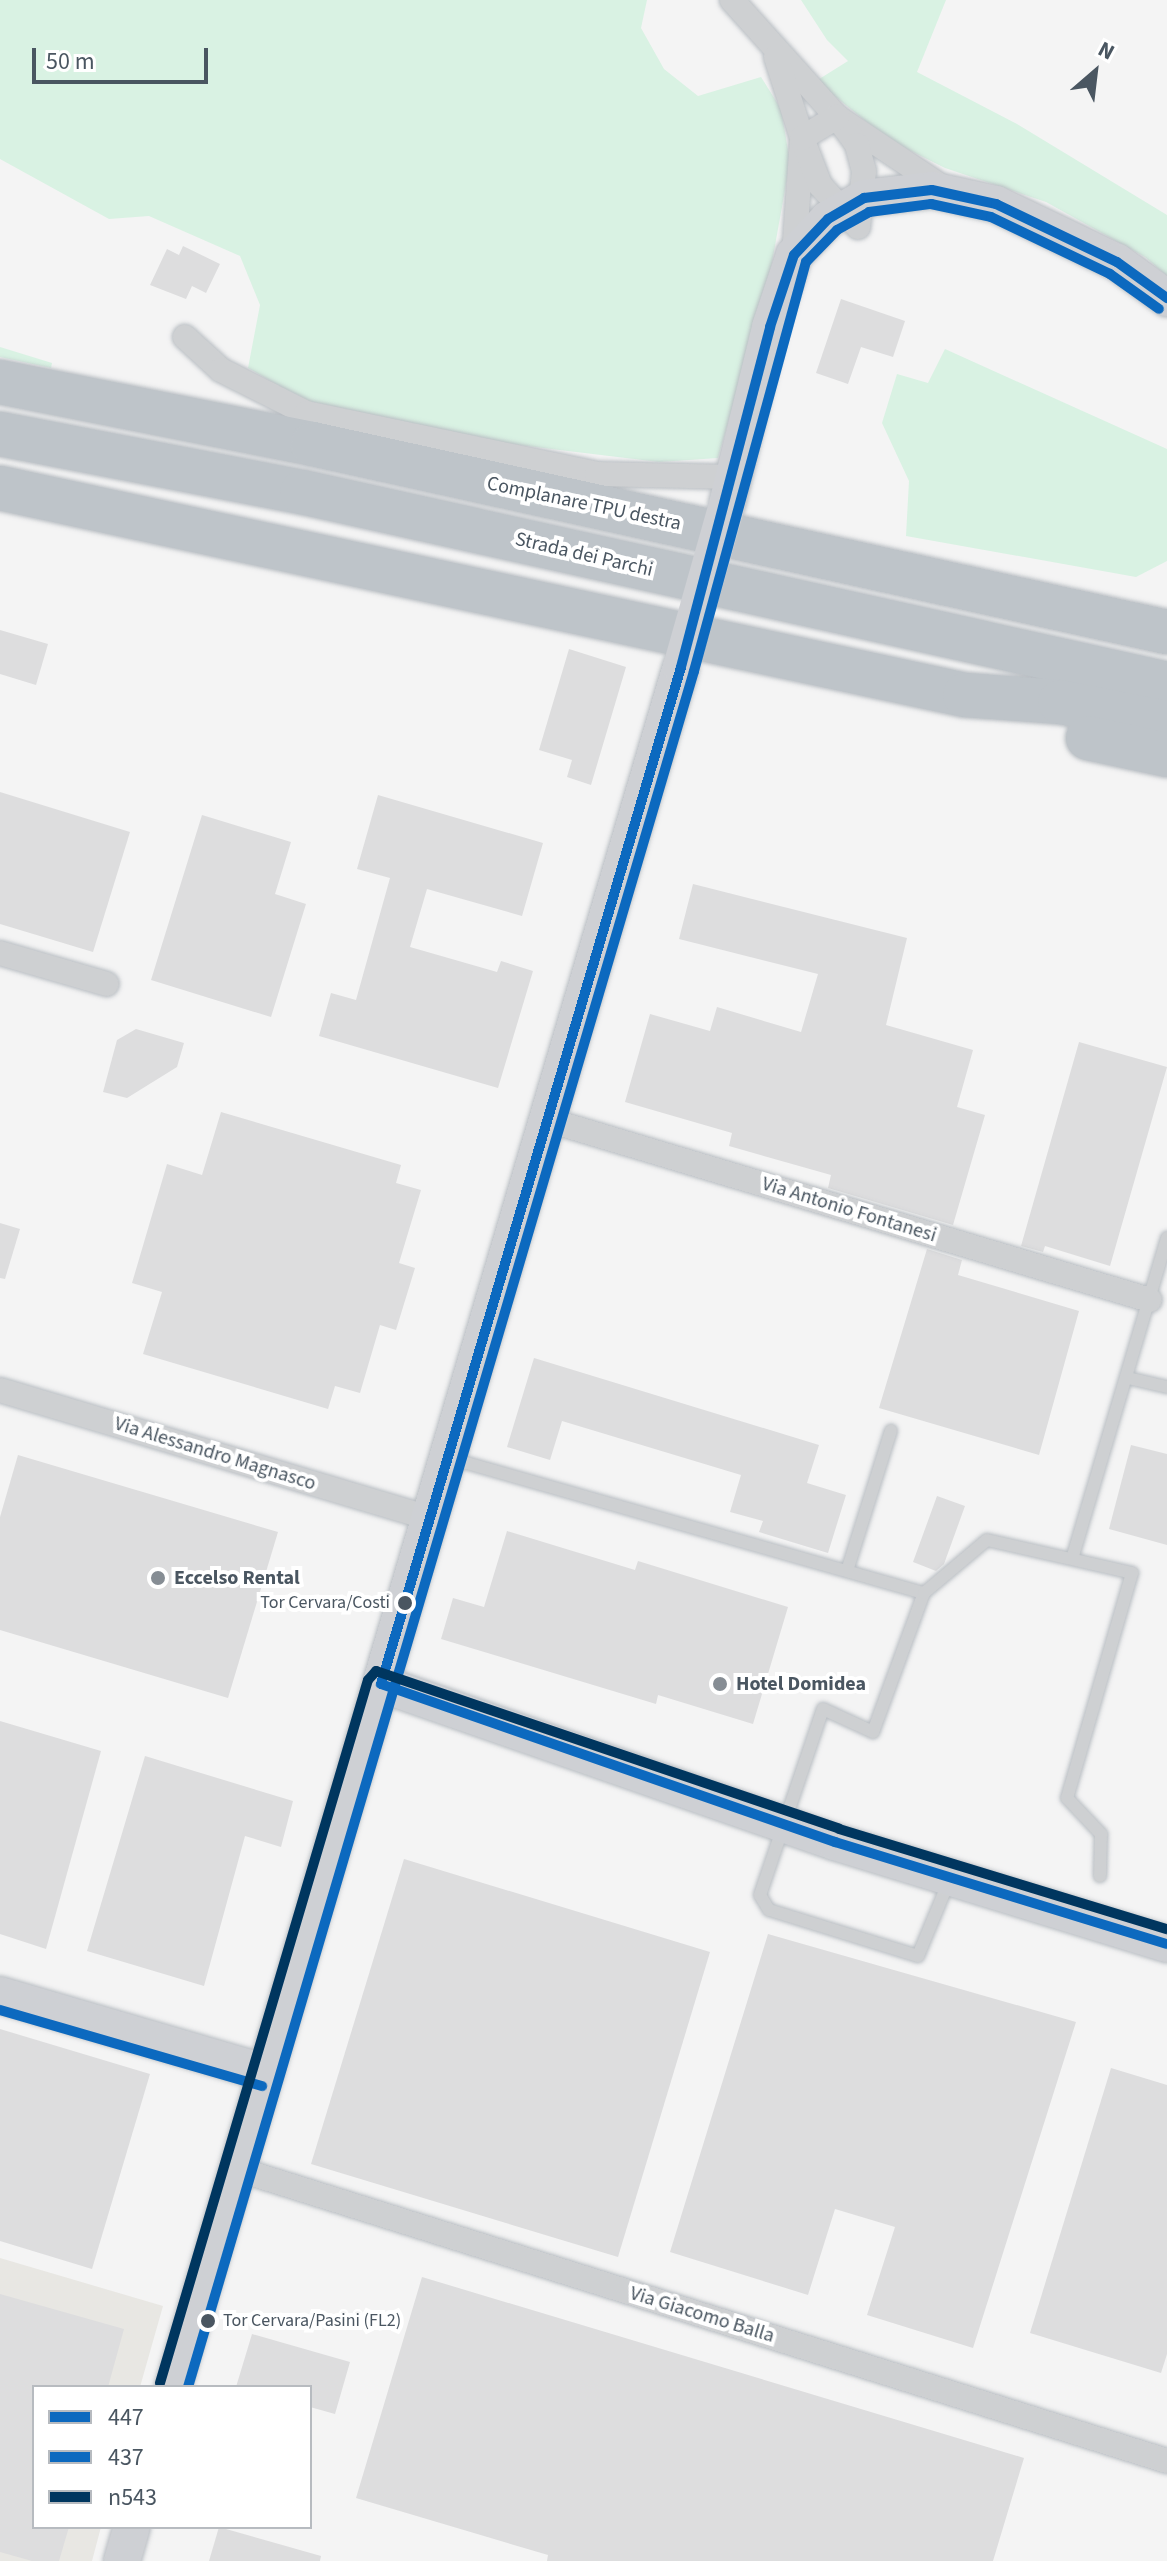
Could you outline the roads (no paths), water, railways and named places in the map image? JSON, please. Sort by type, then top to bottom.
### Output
[{"type":"highway","name":"Complanare TPU destra","points":[[0,382],[313,444],[1167,632]]},
{"type":"highway","name":"Strada dei Parchi","points":[[0,434],[302,492],[1167,684]]},
{"type":"highway","points":[[0,488],[965,695],[1060,702],[1167,723]]},
{"type":"highway","points":[[965,695],[1054,730],[1167,755]]},
{"type":"street","points":[[732,0],[774,51],[837,117],[857,145],[854,211],[766,352]]},
{"type":"street","points":[[774,51],[820,185],[854,211],[887,217],[943,210],[1034,223]]},
{"type":"street","points":[[802,138],[837,117]]},
{"type":"street","points":[[837,117],[951,193]]},
{"type":"street","points":[[174,2385],[731,490],[794,255],[802,138]]},
{"type":"street","points":[[794,255],[854,211],[906,189],[951,193],[996,204],[1117,262],[1167,298]]},
{"type":"street","points":[[185,337],[221,370],[306,413],[597,474],[731,490]]},
{"type":"street","points":[[0,953],[107,984]]},
{"type":"street","name":"Via Antonio Fontanesi","points":[[548,1120],[1150,1300]]},
{"type":"street","name":"Via Alessandro Magnasco","points":[[0,1390],[430,1518]]},
{"type":"street","points":[[381,1684],[783,1824],[1167,1944]]},
{"type":"street","points":[[0,1995],[266,2073]]},
{"type":"street","name":"Via Giacomo Balla","points":[[237,2169],[1167,2461]]},
{"type":"street","points":[[122,2561],[131,2529]]},
{"type":"lane","points":[[1072,1559],[1167,1238]]},
{"type":"lane","points":[[1128,1378],[1167,1387]]},
{"type":"lane","points":[[847,1571],[891,1431]]},
{"type":"lane","points":[[446,1457],[924,1593]]},
{"type":"lane","points":[[951,1877],[926,1947],[918,1956],[909,1957],[763,1905],[760,1895],[823,1709],[873,1732],[924,1593],[987,1540],[1132,1573],[1067,1798],[1101,1834],[1100,1876]]},
{"type":"place","name":"Eccelso Rental","points":[[158,1578]]},
{"type":"place","name":"Tor Cervara/Costi","points":[[405,1603]]},
{"type":"place","name":"Hotel Domidea","points":[[720,1684]]},
{"type":"place","name":"Tor Cervara/Pasini (FL2)","points":[[208,2321]]}]
